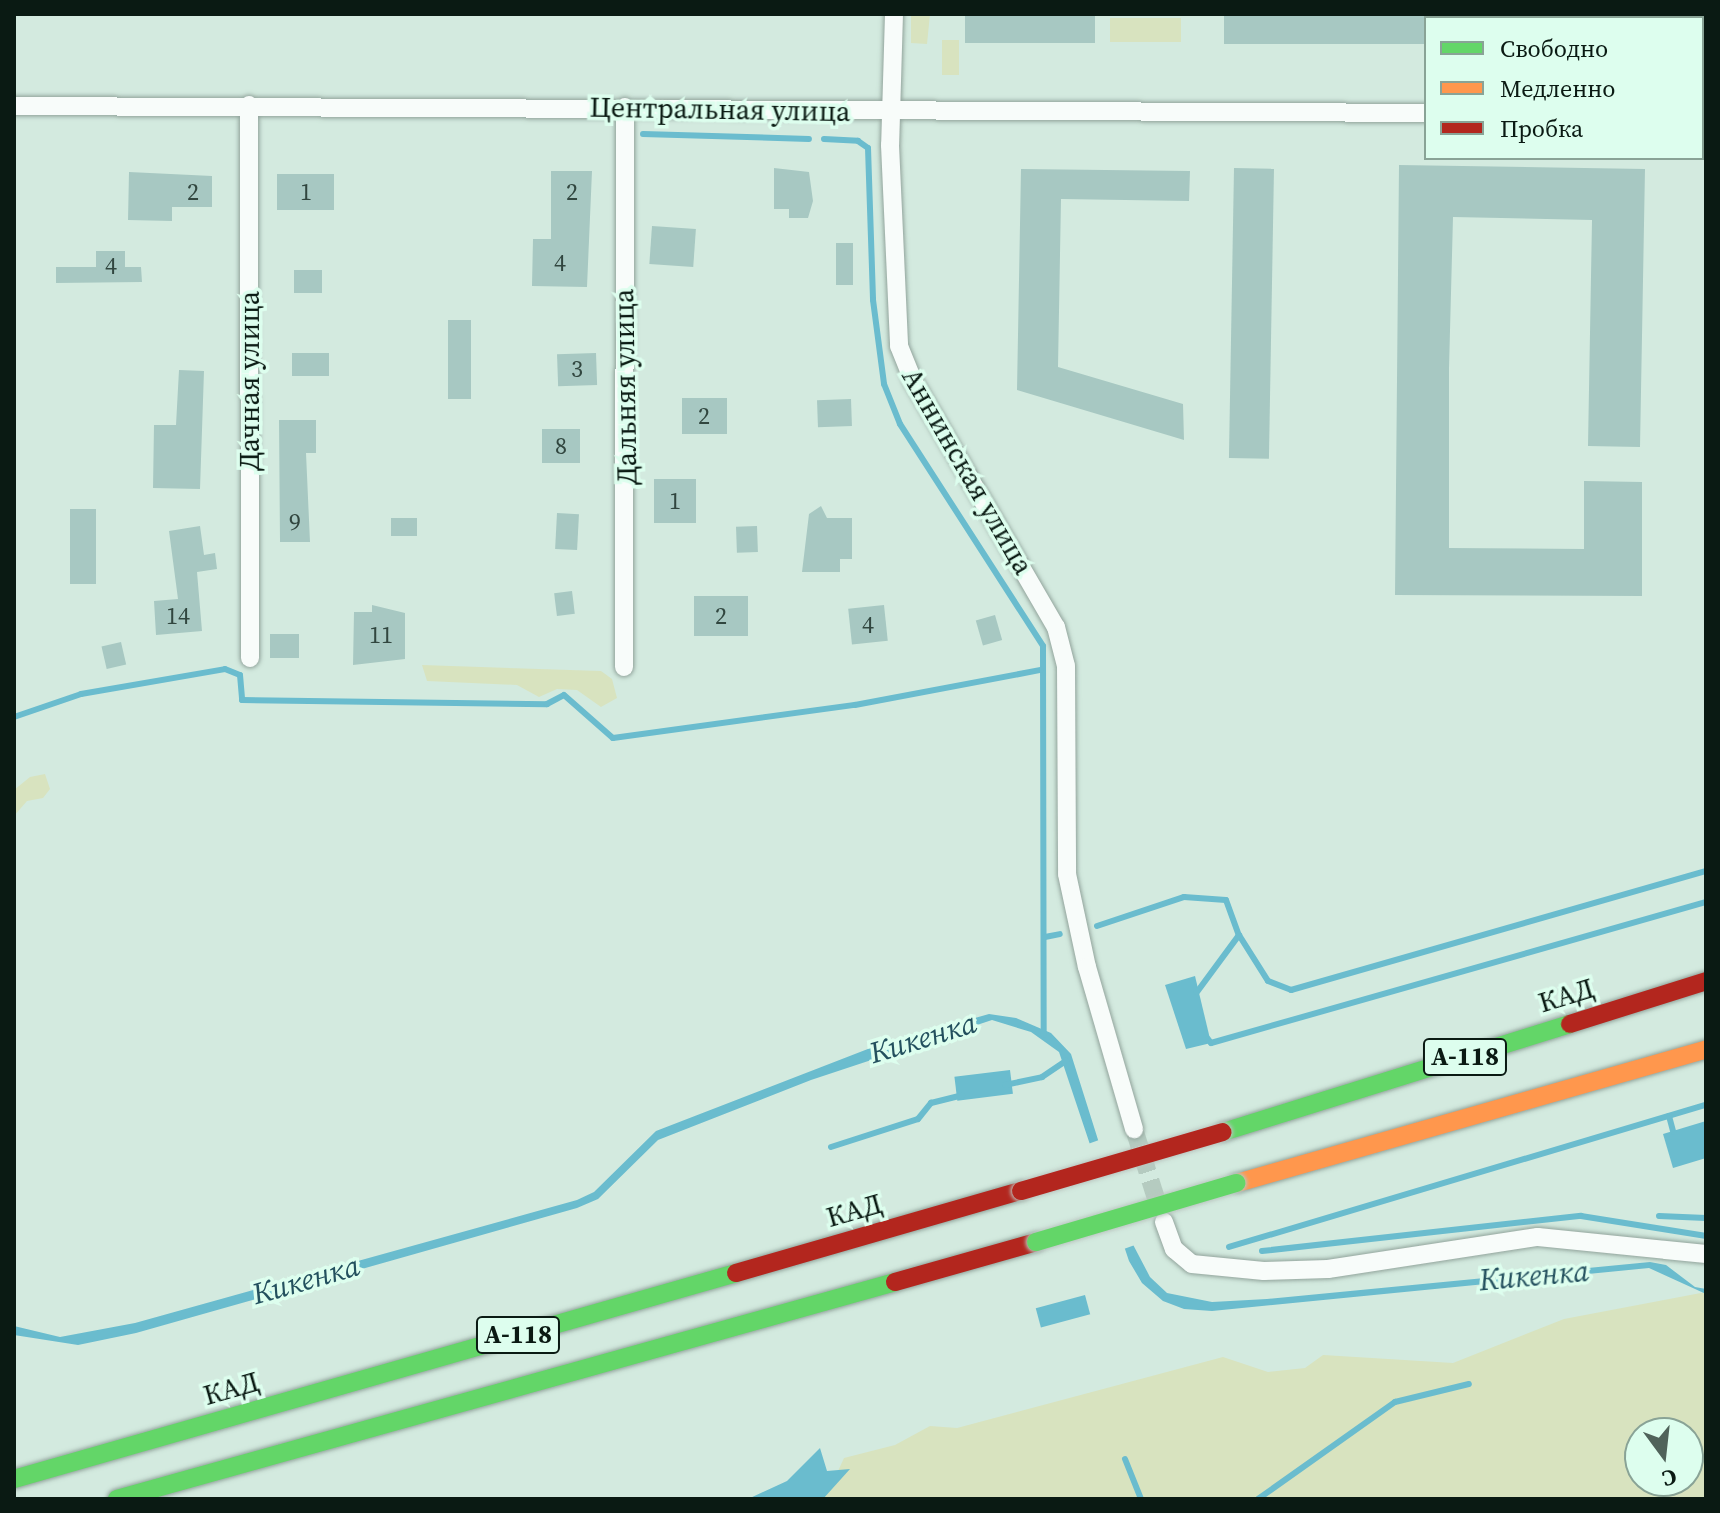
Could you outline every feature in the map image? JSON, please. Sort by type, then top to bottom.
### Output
[{"type":"highway","name":"КАД","points":[[14,1479],[1223,1132],[1706,981]]},
{"type":"highway","name":"А-118","points":[[117,1499],[1036,1242],[1706,1049]]},
{"type":"street","name":"Аннинская улица","points":[[894,14],[890,112],[895,323],[904,363],[1043,599],[1063,651],[1067,874],[1087,967],[1134,1129]]},
{"type":"street","name":"Дачная улица","points":[[249,105],[250,658]]},
{"type":"street","name":"Центральная улица","points":[[14,106],[1424,113]]},
{"type":"street","name":"Дальняя улица","points":[[624,667],[625,107]]},
{"type":"street","points":[[1164,1222],[1174,1249],[1192,1264],[1264,1271],[1328,1269],[1538,1237],[1706,1254]]},
{"type":"green space","points":[[911,14],[930,14],[927,44],[911,43]]},
{"type":"green space","points":[[1110,18],[1181,18],[1181,42],[1110,42]]},
{"type":"green space","points":[[942,40],[959,40],[959,75],[942,75]]},
{"type":"green space","points":[[422,665],[601,671],[612,679],[617,698],[601,707],[577,690],[557,689],[539,697],[517,685],[427,681]]},
{"type":"green space","points":[[45,774],[50,789],[43,798],[27,801],[14,816],[14,790],[30,777]]},
{"type":"green space","points":[[1706,1292],[1706,1499],[796,1499],[838,1471],[844,1458],[895,1445],[930,1426],[957,1428],[1223,1357],[1268,1372],[1305,1368],[1323,1355],[1453,1363],[1564,1319]]},
{"type":"water","points":[[1195,976],[1211,1043],[1186,1049],[1165,985]]},
{"type":"water","name":"Кикенка","points":[[989,1014],[1016,1018],[1051,1033],[1071,1054],[1128,1235],[1150,1277],[1167,1293],[1212,1302],[1267,1299],[1650,1262],[1666,1265],[1695,1287],[1706,1289],[1706,1294],[1649,1268],[1212,1311],[1184,1309],[1163,1301],[1142,1283],[1129,1261],[1059,1052],[1031,1032],[992,1020],[811,1080],[658,1140],[598,1199],[577,1208],[136,1333],[78,1345],[14,1335],[14,1326],[60,1337],[135,1323],[577,1200],[594,1192],[656,1131],[873,1047]]},
{"type":"water","points":[[1010,1070],[1013,1094],[957,1101],[954,1077]]},
{"type":"water","points":[[1706,1121],[1706,1158],[1673,1168],[1663,1134]]},
{"type":"water","points":[[1085,1295],[1090,1314],[1041,1328],[1036,1308]]},
{"type":"water","points":[[820,1448],[827,1471],[850,1469],[823,1499],[748,1499],[787,1481]]},
{"type":"pier","points":[[1099,1140],[1137,1244],[1121,1250],[1083,1146]]},
{"type":"building","points":[[965,14],[1095,14],[1095,43],[965,43]]},
{"type":"building","points":[[1224,14],[1426,14],[1424,44],[1224,44]]},
{"type":"building","points":[[1399,165],[1645,169],[1640,447],[1588,446],[1592,220],[1453,217],[1449,369],[1449,548],[1584,549],[1584,481],[1642,482],[1642,596],[1395,595]]},
{"type":"building","points":[[774,168],[809,172],[813,201],[808,218],[789,218],[789,209],[774,209]]},
{"type":"building","points":[[1234,168],[1274,169],[1269,459],[1229,458]]},
{"type":"building","points":[[1021,169],[1190,171],[1189,201],[1061,199],[1058,367],[1183,404],[1184,440],[1017,390]]},
{"type":"building","points":[[551,171],[592,171],[587,287],[532,286],[533,239],[551,239]]},
{"type":"building","points":[[129,172],[212,176],[212,207],[172,207],[172,221],[128,220]]},
{"type":"building","points":[[277,174],[334,174],[334,210],[277,210]]},
{"type":"building","points":[[652,226],[696,229],[693,267],[649,264]]},
{"type":"building","points":[[836,243],[853,243],[853,285],[836,285]]},
{"type":"building","points":[[96,251],[125,251],[125,267],[141,267],[142,282],[56,283],[56,267],[96,267]]},
{"type":"building","points":[[294,270],[322,270],[322,293],[294,293]]},
{"type":"building","points":[[448,320],[471,320],[471,399],[448,399]]},
{"type":"building","points":[[292,353],[329,353],[329,376],[292,376]]},
{"type":"building","points":[[596,353],[597,385],[558,386],[557,354]]},
{"type":"building","points":[[179,370],[204,371],[200,489],[153,488],[154,425],[176,425]]},
{"type":"building","points":[[682,398],[727,398],[727,434],[682,434]]},
{"type":"building","points":[[851,399],[852,426],[818,427],[817,400]]},
{"type":"building","points":[[279,420],[316,420],[316,453],[306,453],[310,542],[280,542]]},
{"type":"building","points":[[542,429],[580,429],[580,463],[542,463]]},
{"type":"building","points":[[654,479],[696,479],[696,523],[654,523]]},
{"type":"building","points":[[821,506],[827,518],[852,518],[852,559],[840,559],[840,572],[802,572],[809,514]]},
{"type":"building","points":[[70,509],[96,509],[96,584],[70,584]]},
{"type":"building","points":[[557,513],[579,514],[577,550],[555,549]]},
{"type":"building","points":[[391,518],[417,518],[417,536],[391,536]]},
{"type":"building","points":[[200,526],[204,555],[215,553],[217,569],[197,572],[202,631],[156,635],[154,601],[178,599],[169,531]]},
{"type":"building","points":[[757,526],[758,552],[737,553],[736,527]]},
{"type":"building","points":[[572,591],[575,614],[557,616],[554,593]]},
{"type":"building","points":[[694,596],[748,596],[748,636],[694,636]]},
{"type":"building","points":[[372,605],[405,613],[405,659],[353,665],[354,612],[372,612]]},
{"type":"building","points":[[884,605],[888,641],[852,645],[848,609]]},
{"type":"building","points":[[995,615],[1002,640],[983,646],[976,621]]},
{"type":"building","points":[[270,634],[299,634],[299,658],[270,658]]},
{"type":"building","points":[[121,642],[126,664],[107,669],[102,646]]},
{"type":"waterway","points":[[643,134],[809,139]]},
{"type":"waterway","points":[[824,139],[858,141],[868,148],[873,300],[884,384],[900,424],[1043,646],[1044,1035]]},
{"type":"waterway","points":[[14,717],[81,694],[225,669],[240,675],[242,700],[547,704],[564,695],[613,738],[855,705],[1041,670]]},
{"type":"waterway","points":[[1097,926],[1184,897],[1226,900],[1239,935],[1268,981],[1291,990],[1706,871]]},
{"type":"waterway","points":[[1208,1039],[1211,1043],[1706,902]]},
{"type":"waterway","points":[[1045,937],[1060,934]]},
{"type":"waterway","points":[[1197,992],[1239,935]]},
{"type":"waterway","points":[[1005,1085],[1042,1077],[1066,1061]]},
{"type":"waterway","points":[[831,1147],[918,1119],[931,1103],[962,1095]]},
{"type":"waterway","points":[[1229,1247],[1706,1105]]},
{"type":"waterway","points":[[1669,1116],[1673,1131]]},
{"type":"waterway","points":[[1262,1251],[1581,1216],[1706,1236]]},
{"type":"waterway","points":[[1659,1216],[1706,1218]]},
{"type":"waterway","points":[[1258,1499],[1395,1402],[1469,1384]]},
{"type":"waterway","points":[[1125,1459],[1141,1499]]},
{"type":"tunnel","points":[[1134,1129],[1160,1211]]},
{"type":"traffic: fast","points":[[1223,1132],[1570,1024]]},
{"type":"traffic: fast","points":[[1036,1242],[1237,1183]]},
{"type":"traffic: fast","points":[[14,1479],[736,1273]]},
{"type":"traffic: fast","points":[[117,1499],[895,1282]]},
{"type":"traffic: slow","points":[[1237,1183],[1706,1049]]},
{"type":"traffic: jam","points":[[1570,1024],[1706,981]]},
{"type":"traffic: jam","points":[[1021,1191],[1223,1132]]},
{"type":"traffic: jam","points":[[736,1273],[1021,1191]]},
{"type":"traffic: jam","points":[[895,1282],[1036,1242]]}]
